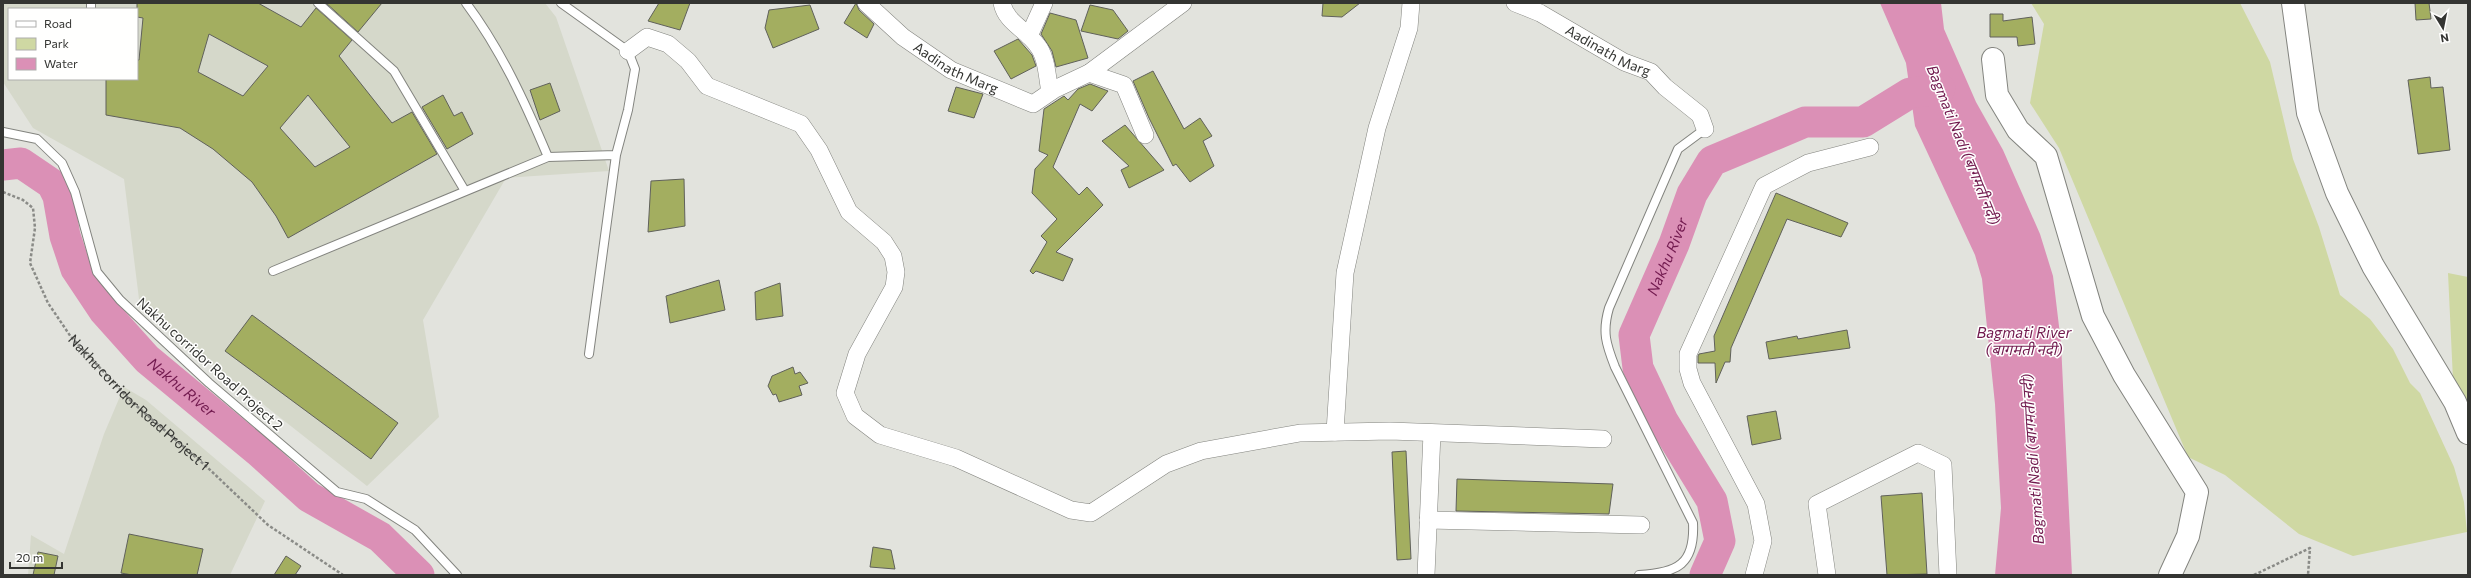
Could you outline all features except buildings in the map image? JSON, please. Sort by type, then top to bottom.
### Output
[{"type":"street","name":"Aadinath Marg","points":[[866,3],[903,37],[951,70],[1033,104],[1053,90]]},
{"type":"street","points":[[1002,3],[1007,16],[1038,45],[1043,56],[1053,90],[1090,73],[1183,3]]},
{"type":"street","points":[[1030,36],[1044,3]]},
{"type":"street","points":[[1335,432],[1345,273],[1377,128],[1409,28],[1411,3]]},
{"type":"street","name":"Aadinath Marg","points":[[1515,3],[1540,13],[1624,62],[1651,72],[1665,87],[1700,115],[1705,129]]},
{"type":"street","points":[[2293,3],[2308,113],[2337,193],[2373,266],[2454,402],[2468,433]]},
{"type":"street","points":[[628,51],[647,37],[668,44],[688,61],[707,86],[801,124],[819,150],[849,212],[884,242],[893,256],[896,272],[894,287],[856,354],[845,393],[855,416],[880,435],[956,458],[1071,510],[1091,513],[1166,464],[1201,451],[1300,433],[1432,432],[1603,439]]},
{"type":"street","points":[[1993,59],[1997,95],[2018,130],[2046,156],[2094,316],[2124,375],[2197,492],[2188,536],[2170,575]]},
{"type":"street","points":[[1090,73],[1124,85],[1144,135]]},
{"type":"street","points":[[1754,575],[1763,541],[1756,504],[1692,384],[1688,369],[1688,354],[1764,186],[1808,163],[1870,147]]},
{"type":"street","points":[[1426,575],[1432,432]]},
{"type":"street","points":[[1827,575],[1817,504],[1918,453],[1943,465],[1948,575]]},
{"type":"street","points":[[1428,520],[1641,525]]},
{"type":"lane","points":[[318,3],[394,71],[464,191]]},
{"type":"lane","points":[[466,3],[489,34],[507,67],[548,157]]},
{"type":"lane","points":[[561,3],[628,51],[635,69],[628,110],[616,155],[588,354]]},
{"type":"lane","points":[[1639,575],[1656,574],[1677,568],[1688,558],[1694,542],[1693,523],[1614,367],[1605,343],[1604,325],[1609,308],[1678,149],[1705,129]]},
{"type":"lane","name":"Nakhu corridor Road Project 2","points":[[3,132],[37,139],[62,163],[75,192],[97,272],[120,300],[209,383],[337,492],[366,499],[415,530],[458,575]]},
{"type":"lane","points":[[273,271],[548,157],[616,155]]},
{"type":"path","name":"Nakhu corridor Road Project 1","points":[[3,192],[23,200],[33,208],[35,228],[30,263],[48,303],[72,337],[132,402],[207,467],[268,525],[343,575]]},
{"type":"path","points":[[2254,575],[2310,548],[2308,575]]},
{"type":"shaded area","points":[[3,3],[545,3],[556,17],[609,171],[506,178],[423,320],[439,417],[367,486],[140,307],[124,179],[33,128],[3,82]]},
{"type":"shaded area","points":[[124,387],[146,400],[265,501],[230,575],[28,575],[31,535],[64,554],[104,434]]},
{"type":"green space","points":[[2031,3],[2240,3],[2270,62],[2293,159],[2319,227],[2340,295],[2370,319],[2393,349],[2410,383],[2420,393],[2454,467],[2464,502],[2467,532],[2353,556],[2299,534],[2225,475],[2188,457],[2059,148],[2030,103],[2044,24]]},
{"type":"green space","points":[[2448,273],[2468,277],[2468,409],[2453,380]]},
{"type":"water","name":"Bagmati River (बागमती नदी)","points":[[1880,3],[1941,3],[1944,29],[1976,102],[2003,150],[2040,234],[2053,276],[2061,343],[2072,575],[1995,575],[2001,508],[1995,404],[1982,279],[1975,255],[1915,126],[1906,63]]},
{"type":"waterway","name":"Nakhu River","points":[[1705,575],[1720,541],[1712,501],[1663,421],[1638,368],[1634,335],[1674,244],[1692,194],[1712,161],[1805,122],[1863,122],[1910,93],[1940,89]]},
{"type":"waterway","name":"Nakhu River","points":[[3,165],[21,163],[52,184],[58,196],[65,236],[76,269],[104,311],[147,359],[258,451],[309,497],[380,537],[419,575]]},
{"type":"water label","name":"Bagmati Nadi (बागमती नदी)","points":[[1963,145]]},
{"type":"water label","name":"Bagmati Nadi (बागमती नदी)","points":[[2033,459]]}]
